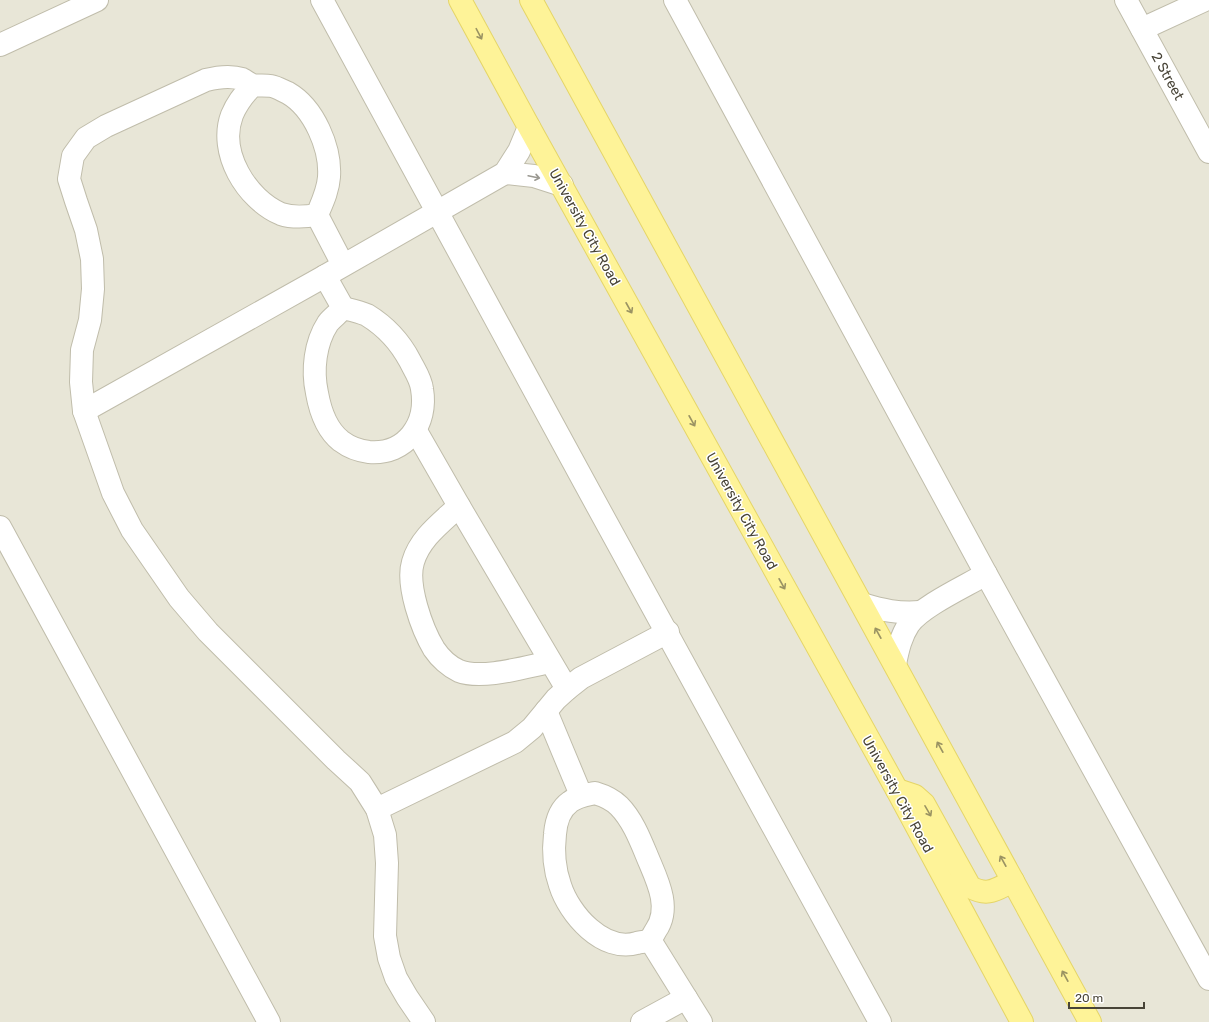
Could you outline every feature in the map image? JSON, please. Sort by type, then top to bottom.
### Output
[{"type":"main road","name":"University City Road","points":[[460,0],[897,790],[1022,1022]]},
{"type":"main road","points":[[532,0],[1090,1022]]},
{"type":"main road","points":[[897,790],[915,796],[924,804],[970,886],[979,892],[988,892],[1013,881]]},
{"type":"street","points":[[0,45],[98,0]]},
{"type":"street","points":[[322,0],[880,1022]]},
{"type":"street","points":[[675,0],[986,574],[1209,978]]},
{"type":"street","name":"2 Street","points":[[1126,0],[1209,152]]},
{"type":"street","points":[[1142,29],[1205,0]]},
{"type":"street","points":[[343,308],[318,215],[325,197],[329,177],[328,157],[323,137],[303,104],[288,93],[272,86],[253,84],[242,79],[230,77],[218,77],[206,80],[106,126],[86,138],[73,156],[69,179],[86,230],[92,259],[93,289],[90,320],[82,350],[81,382],[84,411],[114,494],[132,530],[179,598],[208,632],[360,782],[377,809],[386,836],[387,863],[385,936],[389,958],[396,978],[424,1022]]},
{"type":"street","points":[[253,84],[240,98],[232,116],[229,135],[231,154],[240,175],[250,192],[265,205],[282,214],[302,218],[318,215]]},
{"type":"street","points":[[84,411],[437,213],[505,173],[519,151],[529,127]]},
{"type":"street","points":[[505,173],[534,176],[562,185]]},
{"type":"street","points":[[343,308],[366,315],[386,329],[403,348],[414,368],[422,388],[423,410],[416,430],[400,447],[380,453],[359,451],[341,441],[328,425],[319,405],[315,385],[315,363],[319,342],[328,323],[343,308]]},
{"type":"street","points":[[416,430],[567,689]]},
{"type":"street","points":[[459,506],[431,532],[420,546],[412,563],[410,581],[414,600],[428,637],[435,650],[446,663],[459,671],[476,675],[550,662]]},
{"type":"street","points":[[3,539],[269,1022]]},
{"type":"street","points":[[895,664],[903,635],[910,622],[920,612],[986,574]]},
{"type":"street","points":[[862,604],[891,612],[920,612]]},
{"type":"street","points":[[377,809],[515,742],[532,728],[567,689],[581,678],[668,632]]},
{"type":"street","points":[[546,711],[581,795]]},
{"type":"street","points":[[595,793],[608,797],[619,806],[640,838],[659,886],[663,901],[663,914],[658,928],[650,940],[632,945],[614,944],[597,936],[569,905],[560,886],[555,866],[554,853],[556,826],[560,813],[569,802],[581,795],[595,793]]},
{"type":"street","points":[[650,940],[701,1022]]},
{"type":"street","points":[[642,1022],[686,998]]},
{"type":"shaded area","points":[[0,0],[1209,0],[1209,1022],[0,1022]]}]
